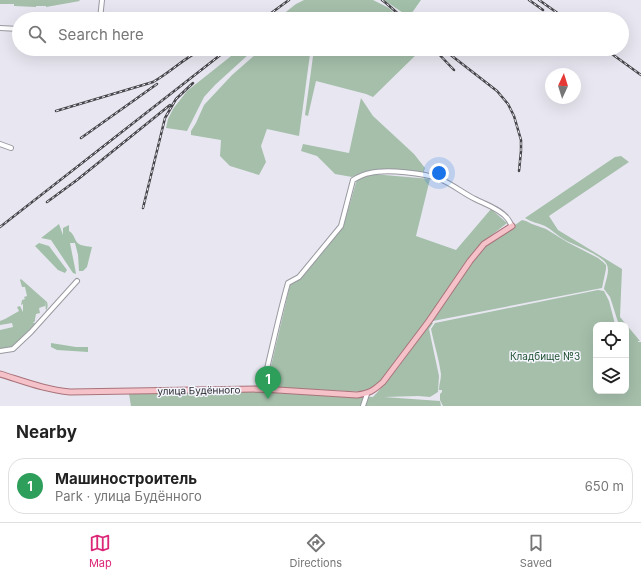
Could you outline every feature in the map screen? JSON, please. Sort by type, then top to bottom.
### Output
[{"type":"main road","points":[[367,394],[376,389],[383,382],[429,321],[470,261],[484,244],[512,226]]},
{"type":"main road","name":"улица Будённого","points":[[0,374],[58,391],[70,392],[262,389],[357,395],[367,394]]},
{"type":"street","points":[[101,12],[102,0]]},
{"type":"street","points":[[0,28],[12,29]]},
{"type":"street","points":[[0,144],[11,148]]},
{"type":"street","points":[[262,389],[288,283],[299,277],[341,226],[353,180],[369,173],[382,171],[431,176],[442,180],[495,209],[507,217],[512,226]]},
{"type":"street","points":[[0,351],[13,348],[31,332],[77,281]]},
{"type":"street","points":[[363,406],[367,394]]},
{"type":"green space","points":[[0,0],[80,1],[46,7],[36,7],[0,4]]},
{"type":"green space","points":[[304,0],[373,0],[389,8],[393,12],[286,12]]},
{"type":"green space","points":[[384,0],[421,0],[413,12],[402,12]]},
{"type":"green space","points":[[231,56],[247,56],[204,97],[187,131],[166,128],[168,119],[173,109],[187,91]]},
{"type":"green space","points":[[254,56],[310,56],[299,136],[267,129],[261,146],[266,162],[259,175],[230,166],[220,156],[221,140],[191,135],[191,131],[204,105],[232,75]]},
{"type":"green space","points":[[313,56],[415,56],[373,97],[316,81],[308,116],[305,115]]},
{"type":"green space","points":[[361,98],[373,116],[414,154],[425,168],[423,174],[386,169],[363,172],[352,177],[335,174],[317,156],[301,151],[303,144],[349,153]]},
{"type":"green space","name":"Кладбище №3","points":[[621,156],[629,162],[549,216],[558,230],[622,269],[620,317],[624,322],[618,322],[610,297],[604,289],[608,274],[608,268],[605,262],[595,254],[565,240],[545,226],[525,218],[615,157]]},
{"type":"green space","points":[[373,174],[430,179],[416,236],[456,250],[491,209],[507,223],[483,242],[380,383],[364,392],[272,387],[267,383],[290,285],[304,275],[343,227],[357,179]]},
{"type":"green space","points":[[522,220],[546,229],[603,262],[606,265],[606,269],[602,288],[433,321],[433,318],[478,255],[486,246]]},
{"type":"green space","points":[[59,224],[63,235],[63,228],[69,225],[69,231],[77,243],[92,247],[87,267],[83,271],[79,271],[78,255],[75,243],[70,243],[76,274],[73,273],[51,240],[41,238]]},
{"type":"green space","points":[[39,243],[49,246],[67,270],[65,273],[58,270],[35,246]]},
{"type":"green space","points":[[21,279],[47,302],[47,308],[46,311],[45,302],[45,306],[39,308],[40,313],[36,314],[35,321],[33,323],[36,323],[12,347],[0,349],[0,330],[13,327],[12,323],[0,325],[0,321],[19,311],[17,307],[20,306],[23,312],[23,304],[21,305],[22,300],[27,296],[25,287],[22,287]]},
{"type":"green space","name":"Кладбище №3","points":[[598,290],[604,291],[609,301],[614,322],[593,322],[593,394],[629,394],[629,328],[640,341],[638,342],[641,342],[641,406],[443,406],[440,400],[442,390],[439,390],[441,374],[431,329],[435,323]]},
{"type":"green space","points":[[430,322],[433,323],[429,329],[439,376],[438,392],[430,397],[384,397],[440,401],[441,406],[131,406],[129,394],[261,389],[373,397],[396,370]]},
{"type":"green space","points":[[51,343],[76,347],[88,347],[88,352],[57,350],[51,347]]},
{"type":"railway","points":[[273,12],[289,0]]},
{"type":"railway","points":[[382,0],[396,12]]},
{"type":"railway","points":[[529,0],[543,10]]},
{"type":"railway","points":[[539,0],[556,12]]},
{"type":"railway","points":[[56,111],[153,82],[190,56]]},
{"type":"railway","points":[[0,227],[219,56]]},
{"type":"railway","points":[[441,56],[454,70]]},
{"type":"railway","points":[[452,56],[497,91],[508,104],[514,116],[521,140],[519,171]]},
{"type":"railway","points":[[615,56],[641,75]]},
{"type":"railway","points":[[143,208],[165,118],[176,99],[193,83]]},
{"type":"railway","points":[[81,138],[157,84]]},
{"type":"railway","points":[[47,202],[77,180],[170,105]]},
{"type":"place","name":"Машиностроитель","points":[[268,399]]}]
